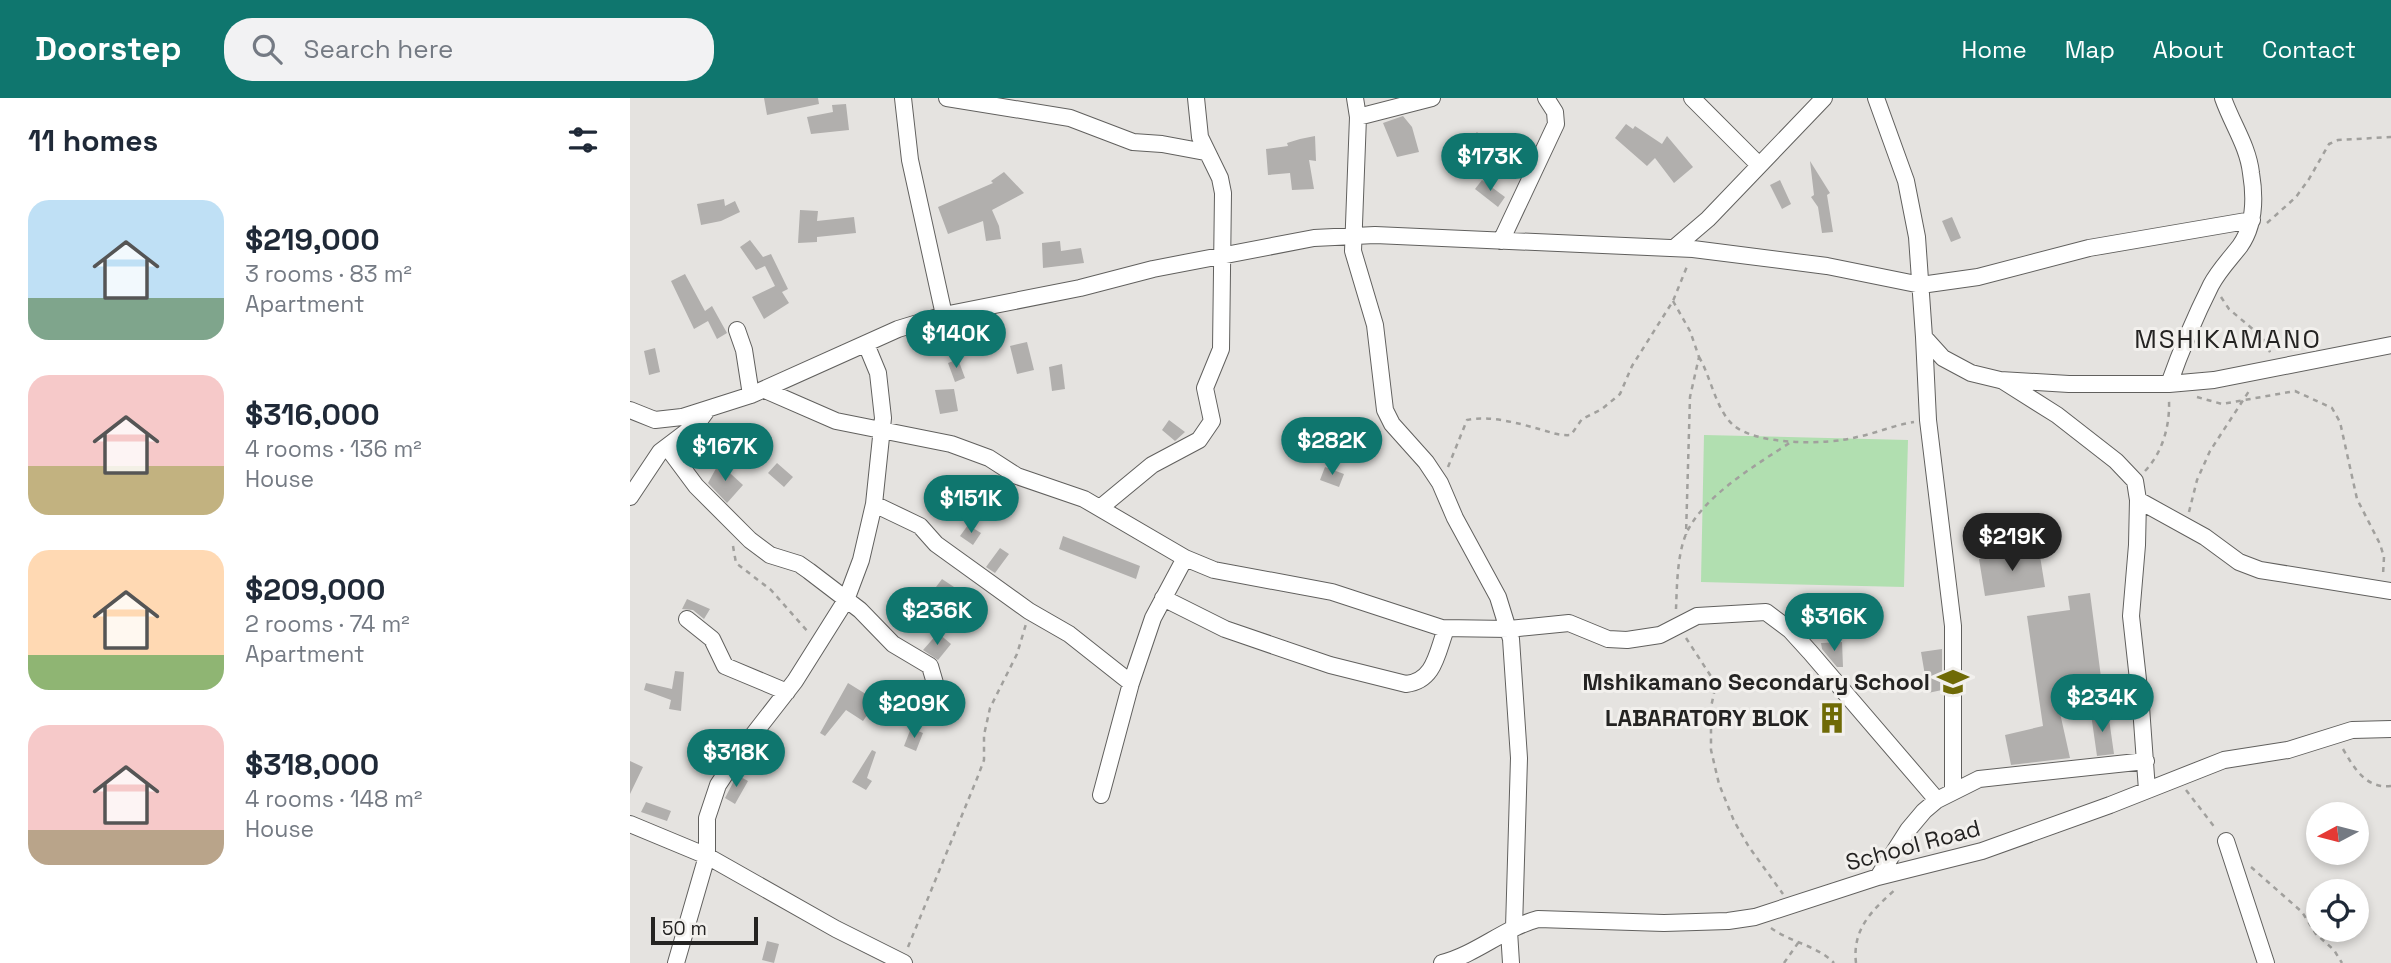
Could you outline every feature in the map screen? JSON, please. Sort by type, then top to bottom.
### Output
[{"type":"street","points":[[903,98],[910,160],[944,315]]},
{"type":"street","points":[[947,98],[1070,118],[1133,142],[1205,152]]},
{"type":"street","points":[[1100,508],[1152,465],[1193,444],[1210,425],[1212,417],[1205,388],[1221,349],[1223,189],[1200,137],[1196,98]]},
{"type":"street","points":[[1355,98],[1357,117],[1352,235],[1354,261],[1377,334],[1385,410],[1392,424],[1426,462],[1440,483],[1455,518],[1498,597],[1509,629],[1519,758],[1511,963]]},
{"type":"street","points":[[1357,117],[1432,98]]},
{"type":"street","points":[[1500,241],[1556,124],[1555,111],[1546,98]]},
{"type":"street","points":[[1692,98],[1758,164]]},
{"type":"street","points":[[1674,248],[1708,219],[1758,164],[1802,124],[1824,98]]},
{"type":"street","points":[[1876,98],[1906,181],[1917,237],[1928,420],[1953,626],[1953,792]]},
{"type":"street","points":[[2172,383],[2187,335],[2212,283],[2256,224],[2246,150],[2223,98]]},
{"type":"street","points":[[630,410],[654,420],[707,411],[758,392],[898,329],[944,315],[1080,288],[1122,276],[1222,255],[1314,238],[1352,235],[1693,249],[1827,266],[1921,285],[1978,277],[2090,248],[2256,224]]},
{"type":"street","points":[[737,330],[758,392]]},
{"type":"street","points":[[1924,337],[1943,358],[1971,373],[2000,380],[2110,386],[2214,380],[2391,345]]},
{"type":"street","points":[[676,963],[707,856],[707,818],[718,785],[739,753],[787,692],[846,600],[861,560],[874,505],[883,430],[878,373],[866,344]]},
{"type":"street","points":[[2000,380],[2057,415],[2116,461],[2135,481],[2138,500],[2131,616],[2147,790]]},
{"type":"street","points":[[758,392],[826,418],[951,444],[976,452],[1017,475],[1084,499],[1185,558],[1214,570],[1332,592],[1446,629],[1509,629],[1569,623],[1608,639],[1660,635],[1697,616],[1766,612],[1797,638],[1937,800]]},
{"type":"street","points":[[630,498],[651,464],[667,447],[697,424],[707,411]]},
{"type":"street","points":[[667,447],[696,486],[734,525],[770,555],[799,564],[846,600],[893,644],[931,667],[937,690],[932,715]]},
{"type":"street","points":[[2138,500],[2184,525],[2239,562],[2260,569],[2385,589]]},
{"type":"street","points":[[874,505],[923,528],[936,544],[1029,611],[1063,630],[1131,682]]},
{"type":"street","points":[[1101,794],[1131,682],[1153,618],[1185,558]]},
{"type":"street","points":[[1163,598],[1225,629],[1330,665],[1406,684],[1416,683],[1427,676],[1446,629]]},
{"type":"street","points":[[687,618],[712,639],[725,666],[787,692]]},
{"type":"street","name":"School Road","points":[[1442,963],[1468,954],[1511,929],[1538,919],[1664,923],[1728,921],[1755,917],[1878,877],[1982,851],[2224,760],[2288,750],[2352,730],[2391,729]]},
{"type":"street","points":[[1878,877],[1908,830],[1937,800],[1979,779],[2146,761]]},
{"type":"street","points":[[630,824],[707,856],[824,923],[905,958]]},
{"type":"street","points":[[2226,841],[2266,963]]},
{"type":"path","points":[[2256,224],[2295,197],[2329,144],[2338,140],[2391,137]]},
{"type":"path","points":[[1440,483],[1467,420],[1502,422],[1561,435],[1575,433],[1582,419],[1602,409],[1620,394],[1632,366],[1673,301],[1693,249]]},
{"type":"path","points":[[2212,283],[2230,309],[2262,337],[2269,352],[2284,366]]},
{"type":"path","points":[[1673,301],[1690,331],[1723,411],[1732,424],[1745,432],[1791,441],[1838,441],[1896,425],[1928,420]]},
{"type":"path","points":[[1675,626],[1678,573],[1686,535],[1690,397],[1699,357]]},
{"type":"path","points":[[2184,525],[2202,467],[2223,428],[2263,370]]},
{"type":"path","points":[[2135,481],[2158,453],[2165,435],[2172,383],[2204,401],[2222,404],[2295,391],[2332,408],[2338,415],[2357,499],[2384,557],[2385,589]]},
{"type":"path","points":[[1686,535],[1703,506],[1791,441]]},
{"type":"path","points":[[734,525],[733,555],[736,564],[771,590],[817,644]]},
{"type":"path","points":[[905,958],[913,929],[940,873],[984,760],[984,735],[989,708],[1017,654],[1029,611]]},
{"type":"path","points":[[1660,635],[1686,638],[1716,684],[1711,707],[1711,750],[1719,784],[1734,821],[1749,847],[1791,904]]},
{"type":"path","points":[[2334,734],[2369,783],[2391,786]]},
{"type":"path","points":[[2178,778],[2226,841]]},
{"type":"path","points":[[2248,864],[2302,912],[2316,934],[2334,950],[2342,963]]},
{"type":"path","points":[[1856,963],[1855,937],[1861,928],[1886,898],[1920,867]]},
{"type":"path","points":[[1755,917],[1798,943],[1827,955],[1834,963]]},
{"type":"path","points":[[1784,963],[1798,943]]},
{"type":"green space","points":[[1704,435],[1908,440],[1904,587],[1701,582]]},
{"type":"building","points":[[764,98],[818,98],[819,104],[767,115]]},
{"type":"building","points":[[846,104],[849,130],[811,134],[807,117],[833,112],[832,105]]},
{"type":"building","points":[[1403,116],[1412,127],[1419,152],[1397,157],[1383,123]]},
{"type":"building","points":[[1626,124],[1633,129],[1635,126],[1662,144],[1667,136],[1693,167],[1674,183],[1655,158],[1647,166],[1615,138]]},
{"type":"building","points":[[1477,132],[1500,157],[1481,175],[1471,164],[1482,154],[1469,140]]},
{"type":"building","points":[[1315,136],[1316,161],[1309,160],[1314,189],[1292,190],[1290,173],[1268,175],[1266,149],[1288,146],[1287,143]]},
{"type":"building","points":[[1810,161],[1830,193],[1827,195],[1833,232],[1822,233],[1818,207],[1811,197],[1814,195]]},
{"type":"building","points":[[1004,172],[1024,193],[992,210],[1001,239],[986,241],[983,221],[948,234],[938,207],[993,183],[991,181]]},
{"type":"building","points":[[1482,180],[1505,197],[1498,207],[1475,189]]},
{"type":"building","points":[[1780,180],[1791,204],[1782,209],[1770,185]]},
{"type":"building","points":[[724,199],[725,206],[735,201],[740,212],[721,221],[701,225],[697,204]]},
{"type":"building","points":[[800,210],[818,211],[817,221],[854,217],[856,233],[817,237],[817,242],[798,243]]},
{"type":"building","points":[[1952,217],[1961,238],[1951,242],[1942,221]]},
{"type":"building","points":[[750,240],[763,257],[771,254],[788,289],[782,292],[789,303],[764,319],[752,297],[775,286],[765,266],[756,270],[740,247]]},
{"type":"building","points":[[1060,241],[1061,251],[1081,248],[1084,263],[1043,268],[1042,243]]},
{"type":"building","points":[[685,274],[705,311],[712,306],[727,333],[717,339],[708,321],[694,329],[671,281]]},
{"type":"building","points":[[1027,342],[1034,370],[1017,374],[1010,346]]},
{"type":"building","points":[[655,348],[660,372],[649,375],[644,351]]},
{"type":"building","points":[[958,359],[965,378],[955,382],[948,363]]},
{"type":"building","points":[[1062,364],[1065,389],[1052,391],[1049,367]]},
{"type":"building","points":[[954,389],[958,411],[940,414],[935,390]]},
{"type":"building","points":[[1169,420],[1185,432],[1175,441],[1162,430]]},
{"type":"building","points":[[719,463],[743,485],[727,503],[708,483]]},
{"type":"building","points":[[777,463],[793,477],[784,487],[768,473]]},
{"type":"building","points":[[1325,467],[1344,474],[1339,487],[1320,480]]},
{"type":"building","points":[[968,525],[981,533],[973,545],[960,536]]},
{"type":"building","points":[[1063,536],[1140,566],[1136,579],[1059,549]]},
{"type":"building","points":[[1000,548],[1009,554],[995,573],[986,567]]},
{"type":"building","points":[[2039,550],[2045,587],[1985,596],[1979,559]]},
{"type":"building","points":[[942,579],[954,587],[933,616],[921,607]]},
{"type":"building","points":[[2090,593],[2102,685],[2059,691],[2061,703],[2058,704],[2070,758],[2011,765],[2005,735],[2043,726],[2027,616],[2070,610],[2068,596]]},
{"type":"building","points":[[687,599],[710,609],[704,619],[693,610],[682,609]]},
{"type":"building","points":[[938,633],[951,644],[938,660],[923,650]]},
{"type":"building","points":[[1842,642],[1843,667],[1837,667],[1822,649],[1821,643]]},
{"type":"building","points":[[1942,649],[1942,690],[1928,693],[1921,652]]},
{"type":"building","points":[[675,671],[684,672],[681,711],[669,709],[671,700],[644,690],[646,683],[672,689]]},
{"type":"building","points":[[848,683],[877,701],[863,721],[846,710],[825,736],[820,733]]},
{"type":"building","name":"LABARATORY BLOK","points":[[1841,704],[1843,729],[1824,732],[1819,708]]},
{"type":"building","points":[[2108,712],[2114,754],[2097,756],[2091,714]]},
{"type":"building","points":[[911,728],[923,733],[916,751],[904,746]]},
{"type":"building","points":[[872,750],[876,752],[867,778],[872,781],[866,790],[852,782]]},
{"type":"building","points":[[630,761],[643,767],[630,794]]},
{"type":"building","points":[[737,775],[748,781],[735,804],[725,798]]},
{"type":"building","points":[[646,802],[671,811],[667,821],[641,812]]},
{"type":"building","points":[[767,941],[779,944],[774,963],[762,960]]},
{"type":"place","name":"Mshikamano Secondary School","points":[[1953,682]]},
{"type":"place","name":"LABARATORY BLOK","points":[[1832,718]]},
{"type":"district","name":"MSHIKAMANO","points":[[2228,339]]}]
